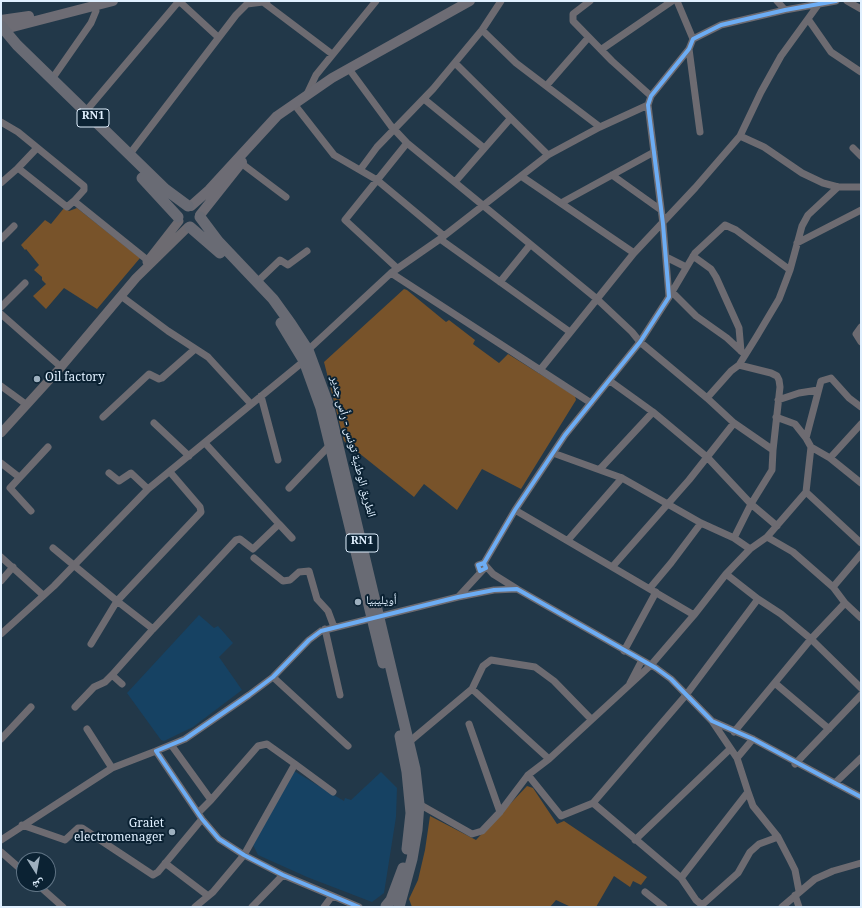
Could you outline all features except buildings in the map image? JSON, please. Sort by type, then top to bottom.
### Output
[{"type":"main road","points":[[2,29],[95,2],[113,1]]},
{"type":"main road","points":[[299,101],[241,163],[200,216],[198,223],[184,223],[180,211],[189,206],[209,190],[266,126],[299,101],[349,69],[470,1]]},
{"type":"main road","name":"RN1","points":[[2,29],[164,189],[189,206],[198,210],[200,216]]},
{"type":"main road","name":"الطريق الوطنية تونس - رأس جدير","points":[[2,29],[184,223],[215,248],[267,302],[306,355],[415,769],[419,804],[412,860],[399,907]]},
{"type":"main road","name":"الطريق الوطنية تونس - رأس جدير","points":[[200,216],[218,241],[273,299],[306,355],[328,404],[376,619],[407,772],[411,813],[405,861],[396,889],[387,907]]},
{"type":"street","points":[[86,111],[179,1],[218,37]]},
{"type":"street","points":[[376,1],[332,54],[299,101],[334,155],[377,180],[442,238],[570,332]]},
{"type":"street","points":[[360,170],[378,147],[424,99],[455,63],[482,30],[501,1]]},
{"type":"street","points":[[590,1],[573,16],[573,21],[588,38],[602,49],[612,61],[651,96]]},
{"type":"street","points":[[602,49],[672,1]]},
{"type":"street","points":[[677,1],[693,39]]},
{"type":"street","points":[[777,1],[785,10]]},
{"type":"street","points":[[743,353],[727,338],[696,316],[670,294],[648,104],[651,96],[689,49],[693,39],[721,25],[785,10],[836,1]]},
{"type":"street","points":[[847,1],[861,9]]},
{"type":"street","points":[[52,79],[90,22],[95,2]]},
{"type":"street","points":[[129,155],[218,37],[244,6],[251,3],[266,2],[332,54]]},
{"type":"street","points":[[540,370],[634,253],[662,224],[740,136],[760,92],[781,56],[818,5]]},
{"type":"street","points":[[808,19],[831,52],[861,72]]},
{"type":"street","points":[[482,30],[516,63],[600,126]]},
{"type":"street","points":[[547,85],[588,38]]},
{"type":"street","points":[[689,49],[700,132]]},
{"type":"street","points":[[455,63],[548,155]]},
{"type":"street","points":[[349,69],[394,131],[407,144],[597,299],[632,332],[640,342],[707,398],[734,423],[773,450]]},
{"type":"street","points":[[424,99],[484,148]]},
{"type":"street","points":[[1,634],[74,565],[148,490],[261,396],[394,270],[442,238],[548,155],[600,126],[648,104]]},
{"type":"street","points":[[455,182],[510,119]]},
{"type":"street","points":[[1,122],[18,132],[84,186],[84,190],[67,207],[18,168]]},
{"type":"street","points":[[740,136],[764,147],[802,173],[823,183],[838,187],[861,187]]},
{"type":"street","points":[[407,144],[345,221],[394,270],[591,403]]},
{"type":"street","points":[[1,183],[37,148]]},
{"type":"street","points":[[853,148],[861,156]]},
{"type":"street","points":[[561,203],[654,152]]},
{"type":"street","points":[[241,163],[286,197]]},
{"type":"street","points":[[612,175],[661,210]]},
{"type":"street","points":[[521,176],[634,253]]},
{"type":"street","points":[[707,398],[731,370],[739,365],[743,353],[779,299],[790,270],[802,226],[808,215],[838,187]]},
{"type":"street","points":[[74,201],[150,262]]},
{"type":"street","points":[[797,243],[861,210]]},
{"type":"street","points":[[1,434],[61,367],[184,223]]},
{"type":"street","points":[[458,597],[483,568],[515,510],[565,435],[640,342],[693,256],[725,225],[736,230],[790,270]]},
{"type":"street","points":[[1,239],[14,226]]},
{"type":"street","points":[[500,282],[530,245]]},
{"type":"street","points":[[257,282],[280,260],[290,265],[307,251]]},
{"type":"street","points":[[693,256],[710,269],[716,277],[739,328],[743,353]]},
{"type":"street","points":[[666,257],[686,267]]},
{"type":"street","points":[[1,307],[25,283]]},
{"type":"street","points":[[121,296],[168,331],[208,357],[251,404]]},
{"type":"street","points":[[1,314],[61,367]]},
{"type":"street","points":[[861,327],[856,334],[861,342]]},
{"type":"street","points":[[103,417],[149,374],[159,379],[162,378],[195,349]]},
{"type":"street","points":[[734,538],[751,504],[772,470],[780,387],[777,376],[739,365]]},
{"type":"street","points":[[806,438],[821,381],[831,378],[848,398],[861,407]]},
{"type":"street","points":[[610,380],[653,412],[708,458],[751,504],[777,526]]},
{"type":"street","points":[[1,386],[26,405]]},
{"type":"street","points":[[778,400],[798,393],[818,390]]},
{"type":"street","points":[[261,396],[278,460]]},
{"type":"street","points":[[600,469],[653,412]]},
{"type":"street","points":[[776,417],[795,424],[811,447],[830,458],[861,483]]},
{"type":"street","points":[[154,423],[189,456]]},
{"type":"street","points":[[613,566],[708,458],[734,423]]},
{"type":"street","points":[[830,458],[861,424]]},
{"type":"street","points":[[205,443],[292,538]]},
{"type":"street","points":[[289,488],[330,445]]},
{"type":"street","points":[[31,511],[11,490],[12,485],[48,447]]},
{"type":"street","points":[[419,804],[472,834],[482,831],[500,812],[528,775],[549,759],[591,719],[626,690],[652,665],[726,574],[750,549],[767,537],[777,526],[806,492],[811,447]]},
{"type":"street","points":[[553,453],[622,478],[666,505],[734,538],[750,549]]},
{"type":"street","points":[[1,463],[19,477]]},
{"type":"street","points":[[109,473],[119,482],[130,472],[148,490]]},
{"type":"street","points":[[91,644],[117,601],[201,512],[200,507],[170,472]]},
{"type":"street","points":[[568,540],[622,478]]},
{"type":"street","points":[[806,492],[861,544]]},
{"type":"street","points":[[515,510],[694,614]]},
{"type":"street","points":[[624,651],[653,590],[701,523]]},
{"type":"street","points":[[75,708],[94,687],[105,682],[112,675],[236,540],[240,539],[253,549],[279,524]]},
{"type":"street","points":[[767,537],[809,564],[834,586],[845,603],[861,618]]},
{"type":"street","points":[[53,548],[153,629]]},
{"type":"street","points":[[834,586],[861,554]]},
{"type":"street","points":[[1,557],[43,595]]},
{"type":"street","points":[[254,558],[283,581],[290,580],[299,572],[308,571],[317,599],[328,611],[334,627]]},
{"type":"street","points":[[1,581],[13,567]]},
{"type":"street","points":[[483,568],[624,651],[652,665],[672,679],[686,696],[712,721],[737,758],[753,806],[778,837],[795,870],[799,907]]},
{"type":"street","points":[[726,574],[758,599],[781,614],[811,639],[861,688]]},
{"type":"street","points":[[1,840],[112,768],[172,746],[197,732],[273,677],[313,636],[325,629],[376,619],[458,597],[494,590],[517,589]]},
{"type":"street","points":[[528,775],[561,816],[593,803],[686,696],[758,599]]},
{"type":"street","points":[[734,732],[776,684],[811,639],[845,603]]},
{"type":"street","points":[[325,629],[340,695]]},
{"type":"street","points":[[409,742],[472,689],[483,666],[491,660],[535,667],[554,681],[591,719]]},
{"type":"street","points":[[626,690],[642,660]]},
{"type":"street","points":[[112,675],[122,684]]},
{"type":"street","points":[[273,677],[348,746]]},
{"type":"street","points":[[776,684],[829,729]]},
{"type":"street","points":[[472,689],[549,759]]},
{"type":"street","points":[[795,764],[861,694]]},
{"type":"street","points":[[1,739],[31,707]]},
{"type":"street","points":[[712,721],[734,732],[753,739],[795,764],[861,797]]},
{"type":"street","points":[[469,724],[500,812]]},
{"type":"street","points":[[87,729],[112,768]]},
{"type":"street","points":[[737,758],[753,739]]},
{"type":"street","points":[[198,813],[258,746],[267,744],[333,792]]},
{"type":"street","points":[[172,746],[211,800]]},
{"type":"street","points":[[636,840],[730,748]]},
{"type":"street","points":[[156,751],[202,819],[219,839],[244,855],[283,875],[359,907]]},
{"type":"street","points":[[835,783],[861,758]]},
{"type":"street","points":[[195,907],[207,895],[213,892],[244,855],[295,764]]},
{"type":"street","points":[[681,878],[748,792]]},
{"type":"street","points":[[593,803],[681,878],[696,900],[703,906],[738,874],[750,852],[758,844],[778,837]]},
{"type":"street","points":[[22,825],[65,840],[78,828],[82,828],[154,875],[202,819]]},
{"type":"street","points":[[1,852],[16,865]]},
{"type":"street","points":[[165,863],[207,895]]},
{"type":"street","points":[[782,907],[815,878],[833,871],[861,864]]},
{"type":"street","points":[[252,907],[283,875]]},
{"type":"street","points":[[46,892],[63,907]]},
{"type":"street","points":[[645,892],[664,907]]},
{"type":"street","points":[[324,907],[332,896]]},
{"type":"shaded area","points":[[64,208],[69,211],[77,208],[140,258],[97,309],[64,288],[46,309],[33,296],[46,284],[42,280],[42,277],[34,270],[39,265],[21,245],[45,220],[51,224]]},
{"type":"shaded area","points":[[404,289],[446,322],[449,320],[475,340],[473,344],[499,363],[508,354],[575,396],[576,400],[521,489],[482,469],[457,510],[424,484],[414,497],[344,441],[324,362]]},
{"type":"shaded area","points":[[199,615],[214,628],[218,626],[233,643],[219,657],[242,690],[193,727],[164,741],[161,740],[127,693]]},
{"type":"shaded area","points":[[294,771],[344,801],[345,798],[351,800],[381,772],[397,788],[396,817],[384,893],[372,902],[307,877],[258,855],[253,845]]},
{"type":"shaded area","points":[[527,786],[533,788],[557,824],[564,821],[647,877],[641,885],[633,881],[630,887],[614,876],[596,907],[571,907],[556,900],[550,907],[412,907],[409,899],[418,880],[425,850],[430,816],[476,840]]},
{"type":"cycle path","points":[[484,563],[478,565],[480,571],[486,568],[484,563],[515,510],[565,435],[640,342],[669,297],[663,224],[648,105],[651,96],[689,49],[693,39],[721,25],[785,10],[836,1]]},
{"type":"cycle path","points":[[359,907],[283,875],[244,855],[219,839],[202,819],[156,751],[185,739],[249,695],[273,677],[309,640],[321,631],[458,597],[494,590],[517,589],[656,668],[671,679],[712,721],[753,739],[861,797]]},
{"type":"place","name":"Oil factory","points":[[37,379]]},
{"type":"place","name":"أويليبيا","points":[[358,602]]},
{"type":"place","name":"Graiet electromenager","points":[[172,832]]}]
